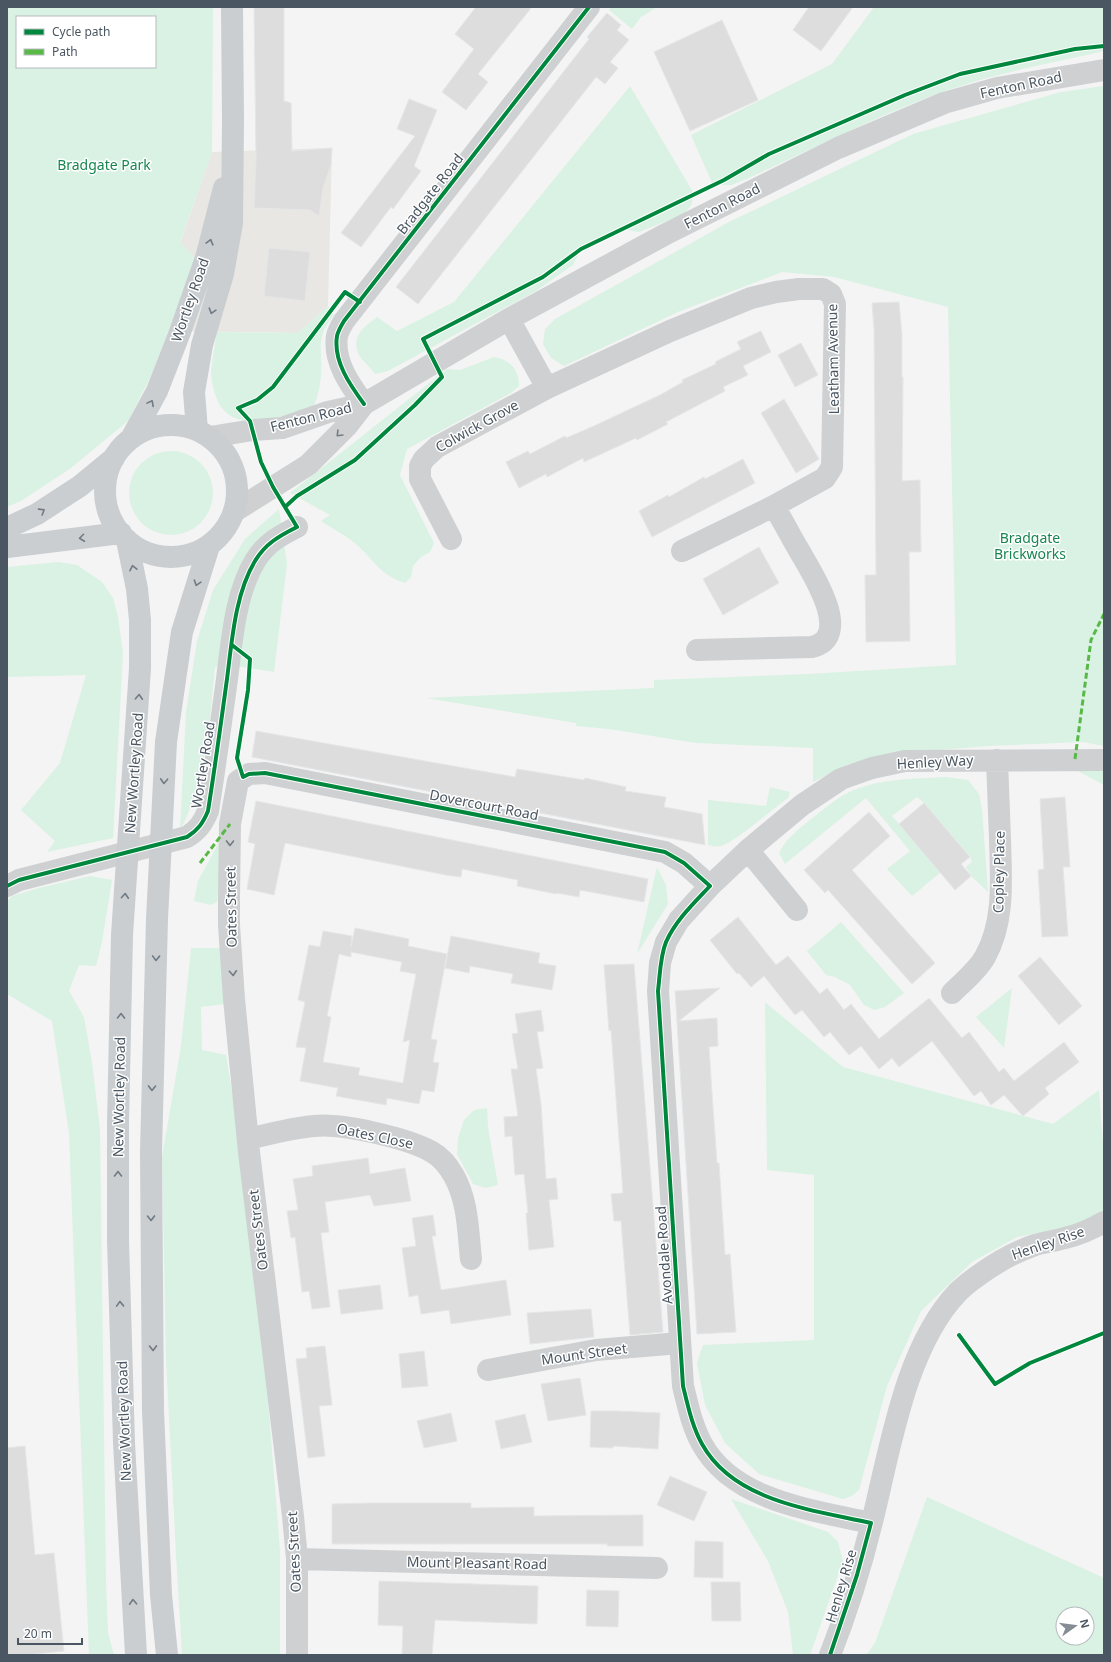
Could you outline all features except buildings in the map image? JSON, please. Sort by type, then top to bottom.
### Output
[{"type":"main road","name":"Wortley Road","points":[[204,434],[194,392],[202,345],[223,274],[232,223],[232,7]]},
{"type":"main road","name":"Wortley Road","points":[[132,437],[157,391],[206,258],[232,157]]},
{"type":"main road","points":[[175,425],[204,434],[225,452],[234,470],[238,491],[235,511],[225,530],[209,546],[189,555],[167,557],[146,552],[124,537],[112,520],[107,505],[105,489],[108,473],[114,458],[132,437],[152,427],[175,425]]},
{"type":"main road","points":[[7,528],[37,514],[80,486],[114,458]]},
{"type":"main road","points":[[7,548],[124,537]]},
{"type":"main road","name":"New Wortley Road","points":[[124,537],[137,589],[140,620],[140,668],[122,935],[118,1124],[118,1240],[124,1443],[136,1655]]},
{"type":"main road","name":"New Wortley Road","points":[[166,1655],[153,1411],[151,1152],[157,920],[166,742],[182,632],[209,546]]},
{"type":"street","name":"Bradgate Road","points":[[364,404],[349,383],[340,363],[337,348],[337,335],[344,321],[589,7]]},
{"type":"street","name":"Fenton Road","points":[[204,434],[282,428],[328,412],[364,404],[509,319],[666,234],[824,155],[944,103],[997,88],[1104,70]]},
{"type":"street","name":"Leatham Avenue","points":[[547,388],[670,331],[751,298],[776,292],[823,289],[831,294],[835,304],[832,467],[825,478],[774,506],[682,551]]},
{"type":"street","points":[[509,319],[547,388]]},
{"type":"street","name":"Colwick Grove","points":[[451,539],[420,480],[420,466],[424,459],[437,447],[547,388]]},
{"type":"street","name":"Fenton Road","points":[[235,511],[308,465],[347,426],[364,404]]},
{"type":"street","points":[[697,650],[812,647],[820,645],[826,640],[830,626],[829,612],[823,592],[774,506]]},
{"type":"street","name":"Wortley Road","points":[[7,886],[19,880],[187,837],[196,831],[204,822],[208,811],[233,633],[244,584],[255,560],[268,544],[297,528]]},
{"type":"street","name":"Copley Place","points":[[952,993],[984,958],[996,929],[1000,909],[1001,887],[997,760]]},
{"type":"street","name":"Henley Way","points":[[710,886],[748,850],[802,805],[848,776],[872,768],[905,761],[1104,760]]},
{"type":"street","name":"Dovercourt Road","points":[[234,804],[238,781],[249,774],[265,773],[665,852],[684,863],[710,886]]},
{"type":"street","name":"Oates Street","points":[[234,804],[230,824],[229,897],[229,925],[234,999],[248,1139],[293,1516],[297,1559],[297,1655]]},
{"type":"street","points":[[748,850],[797,910]]},
{"type":"street","name":"Avondale Road","points":[[710,886],[679,920],[666,942],[660,963],[658,991],[683,1386],[691,1419],[703,1445],[716,1463],[732,1477],[756,1493],[790,1505],[871,1523]]},
{"type":"street","name":"Oates Close","points":[[248,1139],[287,1130],[315,1126],[332,1126],[415,1143],[433,1152],[454,1176],[461,1191],[466,1207],[471,1259]]},
{"type":"street","name":"Henley Rise","points":[[830,1655],[857,1575],[896,1420],[913,1369],[926,1339],[940,1315],[958,1292],[1006,1258],[1036,1245],[1067,1238],[1104,1222]]},
{"type":"street","name":"Mount Street","points":[[488,1370],[596,1350],[680,1343]]},
{"type":"street","name":"Mount Pleasant Road","points":[[297,1559],[657,1568]]},
{"type":"shaded area","points":[[332,148],[328,306],[298,333],[168,331],[196,259],[180,243],[212,152]]},
{"type":"green space","name":"Bradgate Park","points":[[7,7],[213,7],[212,152],[180,242],[196,259],[151,376],[128,421],[71,468],[21,501],[7,507]]},
{"type":"green space","points":[[611,7],[657,7],[641,17],[632,29],[609,10]]},
{"type":"green space","points":[[874,7],[1104,7],[1104,51],[1007,73],[951,89],[895,111],[732,185],[713,185],[691,135],[832,64]]},
{"type":"green space","points":[[630,86],[693,192],[692,204],[684,214],[639,232],[621,229],[581,249],[573,265],[536,291],[388,371],[375,374],[360,357],[357,348],[357,337],[363,328],[377,317],[397,331],[454,302]]},
{"type":"green space","name":"Bradgate Brickworks","points":[[1104,86],[1104,746],[1083,742],[989,746],[889,754],[850,764],[813,782],[813,748],[696,743],[609,729],[576,726],[576,723],[426,698],[654,688],[654,680],[808,674],[956,665],[948,307],[834,277],[782,272],[678,312],[564,366],[551,358],[543,344],[545,329],[555,319],[729,222],[913,134],[1061,92]]},
{"type":"green space","points":[[328,306],[334,315],[328,323],[322,338],[321,376],[319,391],[314,406],[275,418],[247,421],[235,418],[224,411],[217,399],[211,375],[217,332],[298,333]]},
{"type":"green space","points":[[494,357],[505,360],[512,366],[519,380],[519,386],[511,393],[407,449],[400,475],[434,543],[430,552],[421,557],[413,566],[411,577],[405,583],[384,572],[353,542],[321,521],[330,515],[290,493],[447,369],[460,370]]},
{"type":"green space","points":[[163,451],[179,451],[195,458],[206,469],[213,485],[213,501],[210,509],[201,523],[195,528],[179,535],[163,535],[147,528],[136,517],[129,501],[129,485],[136,469],[147,458]]},
{"type":"green space","points":[[279,509],[287,564],[274,672],[244,667],[215,667],[209,729],[201,772],[196,793],[180,830],[186,712],[197,641],[213,590],[245,539]]},
{"type":"green space","points":[[59,562],[77,565],[102,582],[113,598],[118,617],[123,653],[113,838],[47,852],[55,841],[21,810],[60,763],[86,675],[7,677],[7,567]]},
{"type":"green space","points":[[1076,770],[1104,770],[1104,785]]},
{"type":"green space","points":[[947,777],[968,780],[979,794],[982,809],[988,892],[971,876],[966,867],[972,862],[970,856],[917,797],[892,816],[941,872],[912,896],[887,869],[910,851],[866,798],[785,864],[779,853],[790,837],[800,828],[837,799],[852,791],[878,783],[906,779]]},
{"type":"green space","points":[[770,787],[790,792],[788,798],[745,832],[727,843],[721,846],[708,845],[708,800],[766,806]]},
{"type":"green space","points":[[224,833],[217,902],[211,905],[194,901],[198,881]]},
{"type":"green space","points":[[657,867],[666,885],[668,904],[637,954]]},
{"type":"green space","points":[[90,876],[112,880],[102,942],[96,966],[79,965],[69,991],[84,1017],[92,1062],[100,1130],[106,1583],[108,1633],[114,1655],[89,1655],[69,1133],[52,1021],[7,994],[7,902],[12,896]]},
{"type":"green space","points":[[841,922],[904,993],[885,1007],[874,1010],[864,1005],[850,985],[835,977],[826,975],[807,951]]},
{"type":"green space","points":[[191,948],[221,948],[225,1004],[201,1007],[202,1050],[226,1055],[243,1161],[267,1387],[280,1551],[280,1655],[182,1655],[166,1359],[162,1157],[181,1046]]},
{"type":"green space","points":[[1012,988],[1004,1048],[976,1017]]},
{"type":"green space","points":[[765,1002],[843,1067],[1053,1124],[1099,1090],[1104,1159],[1104,1212],[1073,1226],[1017,1237],[972,1262],[921,1311],[887,1386],[859,1490],[852,1496],[843,1499],[759,1474],[725,1443],[705,1405],[697,1363],[703,1345],[814,1340],[814,1175],[767,1170]]},
{"type":"green space","points":[[487,1108],[488,1127],[498,1185],[486,1188],[473,1184],[457,1154],[458,1138],[464,1120],[474,1110]]},
{"type":"green space","points":[[927,1497],[1104,1578],[1104,1655],[866,1655],[875,1643]]},
{"type":"green space","points":[[731,1499],[828,1532],[838,1542],[843,1561],[810,1655],[793,1655],[788,1612],[768,1561]]},
{"type":"marked path","points":[[1075,759],[1091,640],[1104,614]]},
{"type":"marked path","points":[[200,863],[230,824]]},
{"type":"cycle path","points":[[364,404],[348,381],[340,363],[336,345],[337,336],[344,321],[589,7]]},
{"type":"cycle path","points":[[285,507],[297,496],[355,460],[415,405],[442,377],[423,339],[543,277],[581,249],[724,180],[769,154],[905,95],[960,74],[1075,49],[1104,46]]},
{"type":"cycle path","points":[[7,886],[19,880],[187,837],[202,823],[208,811],[235,618],[243,588],[248,574],[263,550],[278,537],[297,527],[273,487],[261,462],[250,421],[238,408],[257,400],[273,387],[345,292],[360,302]]},
{"type":"cycle path","points":[[232,645],[250,659],[248,690],[237,758],[243,777],[249,774],[265,773],[665,852],[684,863],[710,886],[680,919],[666,942],[661,960],[658,991],[683,1386],[693,1423],[702,1444],[716,1464],[734,1479],[755,1491],[801,1508],[871,1523],[857,1575],[830,1655]]},
{"type":"cycle path","points":[[959,1335],[995,1384],[1030,1363],[1104,1333]]}]
